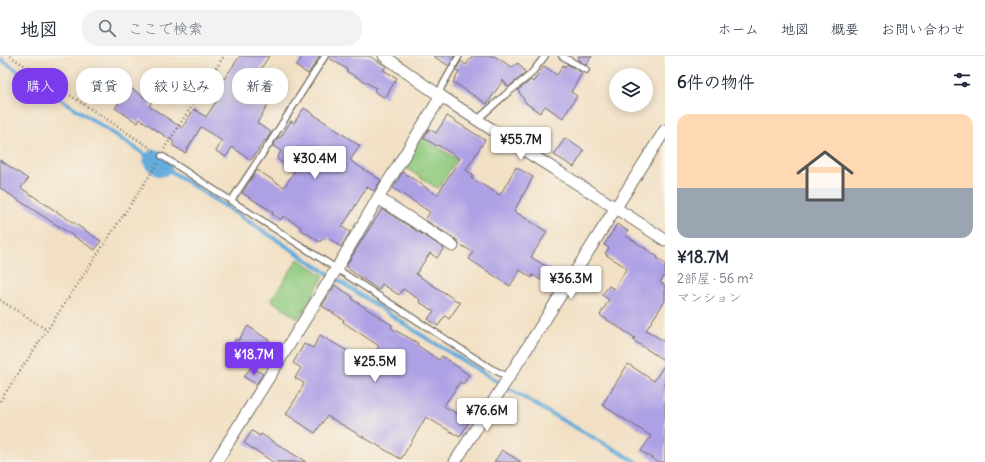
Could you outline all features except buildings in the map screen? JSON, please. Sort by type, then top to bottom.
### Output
[{"type":"street","points":[[384,56],[477,120],[665,240]]},
{"type":"street","points":[[216,462],[334,274],[378,198],[438,101],[439,95]]},
{"type":"street","points":[[454,462],[665,130]]},
{"type":"street","points":[[378,198],[453,246]]},
{"type":"lane","points":[[231,201],[325,56]]},
{"type":"lane","points":[[439,95],[441,88],[459,56]]},
{"type":"lane","points":[[477,120],[505,94],[530,75],[545,56]]},
{"type":"lane","points":[[562,56],[586,70]]},
{"type":"lane","points":[[162,156],[231,201],[334,274],[508,378]]},
{"type":"path","points":[[10,56],[160,154],[224,56]]},
{"type":"path","points":[[0,402],[156,166]]},
{"type":"path","points":[[0,300],[47,330]]},
{"type":"green space","points":[[421,137],[457,159],[438,189],[403,166]]},
{"type":"green space","points":[[298,259],[324,276],[298,319],[271,300]]},
{"type":"waterway","points":[[0,59],[155,161]]},
{"type":"waterway","points":[[155,161],[161,165]]},
{"type":"waterway","points":[[161,165],[426,338],[546,411],[637,462]]}]
